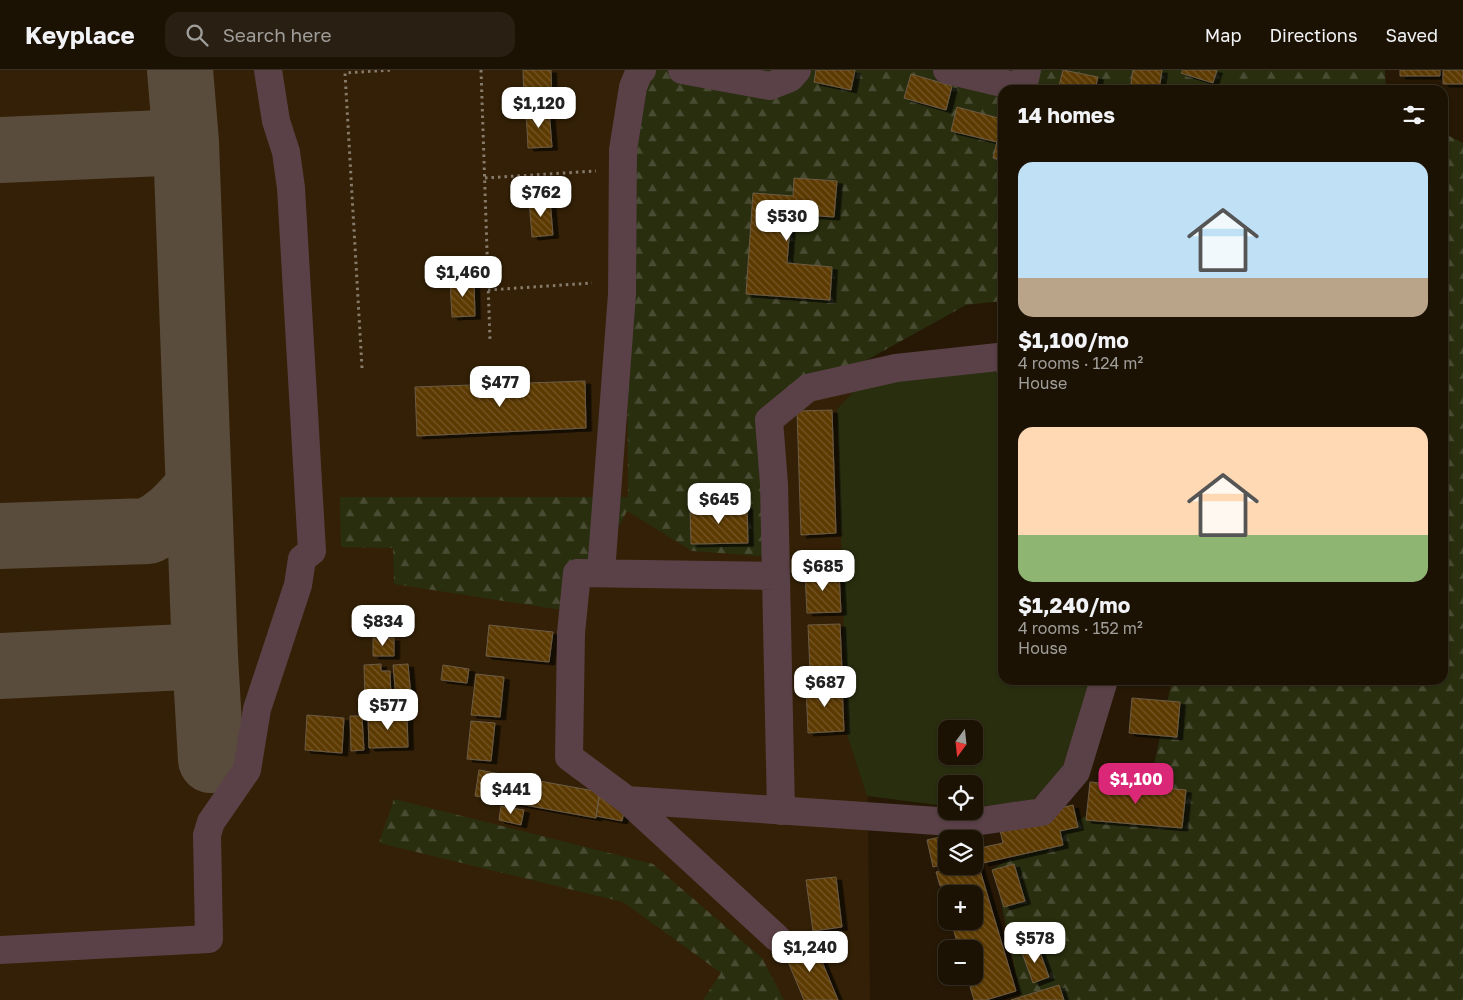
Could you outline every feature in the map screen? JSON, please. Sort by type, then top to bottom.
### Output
[{"type":"street","points":[[0,950],[209,939],[207,844],[209,829],[217,813],[247,770],[257,709],[298,585],[302,559],[312,551],[291,188],[286,152],[276,121],[268,70]]},
{"type":"street","points":[[601,572],[622,294],[622,150],[634,87],[640,70],[642,70]]},
{"type":"street","points":[[682,70],[770,86],[790,78],[797,70]]},
{"type":"street","points":[[947,70],[1010,85]]},
{"type":"street","points":[[1024,85],[1027,70]]},
{"type":"street","points":[[781,810],[774,484],[769,420],[808,388],[896,368],[998,357]]},
{"type":"street","points":[[776,576],[577,573],[571,633],[569,757],[627,800],[776,938]]},
{"type":"street","points":[[627,800],[967,823],[1042,812],[1076,772],[1102,685]]},
{"type":"path","points":[[362,368],[345,73],[392,70]]},
{"type":"path","points":[[482,70],[490,341]]},
{"type":"path","points":[[484,178],[602,171]]},
{"type":"path","points":[[488,290],[592,284]]},
{"type":"shaded area","points":[[0,70],[880,70],[861,165],[870,1000],[0,1000]]},
{"type":"green space","points":[[626,70],[1385,70],[1386,85],[998,85],[998,301],[966,305],[760,419],[776,557],[692,551],[627,511],[575,612],[394,584],[393,548],[341,547],[340,497],[628,497]]},
{"type":"green space","points":[[1448,136],[1463,143],[1463,1000],[1021,1000],[994,868],[1151,779],[1171,685],[1448,685]]},
{"type":"green space","points":[[943,371],[998,372],[998,685],[1088,685],[1059,779],[1032,800],[983,806],[983,775],[938,775],[938,805],[867,796],[847,735],[837,409],[859,386]]},
{"type":"green space","points":[[394,799],[653,864],[762,958],[784,1000],[703,1000],[721,973],[623,902],[379,843]]},
{"type":"building","points":[[523,70],[551,70],[552,101],[524,101]]},
{"type":"building","points":[[816,70],[855,70],[851,90],[814,82]]},
{"type":"building","points":[[1063,70],[1098,77],[1096,85],[1059,85]]},
{"type":"building","points":[[1133,70],[1162,70],[1160,85],[1131,85]]},
{"type":"building","points":[[1183,70],[1217,70],[1213,83],[1181,73]]},
{"type":"building","points":[[1400,70],[1440,70],[1440,76],[1400,76]]},
{"type":"building","points":[[1443,70],[1463,70],[1463,84],[1443,84]]},
{"type":"building","points":[[911,74],[952,86],[946,110],[904,98]]},
{"type":"building","points":[[957,107],[998,118],[997,142],[951,131]]},
{"type":"building","points":[[549,109],[552,147],[528,148],[526,110]]},
{"type":"building","points":[[998,137],[998,160],[993,158]]},
{"type":"building","points":[[794,178],[837,181],[834,217],[791,214],[787,263],[832,267],[830,300],[746,294],[753,193],[793,196]]},
{"type":"building","points":[[550,199],[553,235],[532,237],[529,200]]},
{"type":"building","points":[[474,280],[475,316],[452,317],[450,281]]},
{"type":"building","points":[[585,381],[586,428],[417,436],[415,387]]},
{"type":"building","points":[[832,410],[836,533],[801,535],[797,411]]},
{"type":"building","points":[[747,506],[748,543],[691,544],[690,508]]},
{"type":"building","points":[[839,571],[841,612],[807,613],[805,572]]},
{"type":"building","points":[[840,624],[842,670],[810,672],[808,625]]},
{"type":"building","points":[[489,625],[553,632],[549,662],[486,656]]},
{"type":"building","points":[[373,638],[394,638],[394,656],[373,656]]},
{"type":"building","points":[[381,664],[381,671],[390,671],[391,698],[365,699],[364,665]]},
{"type":"building","points":[[408,664],[411,696],[396,698],[393,665]]},
{"type":"building","points":[[443,665],[469,669],[467,683],[441,680]]},
{"type":"building","points":[[476,674],[504,677],[500,717],[471,715]]},
{"type":"building","points":[[842,684],[844,731],[808,733],[806,685]]},
{"type":"building","points":[[1132,698],[1180,702],[1177,737],[1129,733]]},
{"type":"building","points":[[407,714],[408,747],[369,748],[368,716]]},
{"type":"building","points":[[307,715],[344,718],[342,753],[305,750]]},
{"type":"building","points":[[350,716],[362,716],[364,750],[351,751]]},
{"type":"building","points":[[471,721],[495,723],[491,761],[467,759]]},
{"type":"building","points":[[479,770],[600,792],[596,818],[475,796]]},
{"type":"building","points":[[1090,782],[1186,790],[1182,828],[1086,820]]},
{"type":"building","points":[[599,797],[626,802],[622,821],[596,816]]},
{"type":"building","points":[[1073,805],[1078,827],[1060,831],[1063,845],[983,863],[983,847],[1003,843],[998,822]]},
{"type":"building","points":[[501,806],[524,810],[521,825],[499,820]]},
{"type":"building","points":[[938,837],[938,866],[933,867],[927,840]]},
{"type":"building","points":[[1014,864],[1025,901],[1004,907],[992,870]]},
{"type":"building","points":[[938,871],[938,875],[981,875],[1016,991],[986,1000],[974,1000],[970,987],[983,985],[983,940],[956,940],[954,930],[983,930],[983,885],[940,885],[936,872]]},
{"type":"building","points":[[836,877],[842,927],[813,931],[806,880]]},
{"type":"building","points":[[813,940],[838,1000],[804,1000],[784,952]]},
{"type":"building","points":[[1037,944],[1049,977],[1033,983],[1021,950]]},
{"type":"building","points":[[1059,985],[1064,1000],[1011,1000]]},
{"type":"taxiway","points":[[180,70],[186,142],[205,656],[211,760]]},
{"type":"taxiway","points":[[0,150],[186,142]]},
{"type":"taxiway","points":[[0,536],[148,531],[170,517],[198,488]]},
{"type":"taxiway","points":[[0,666],[205,656]]}]
